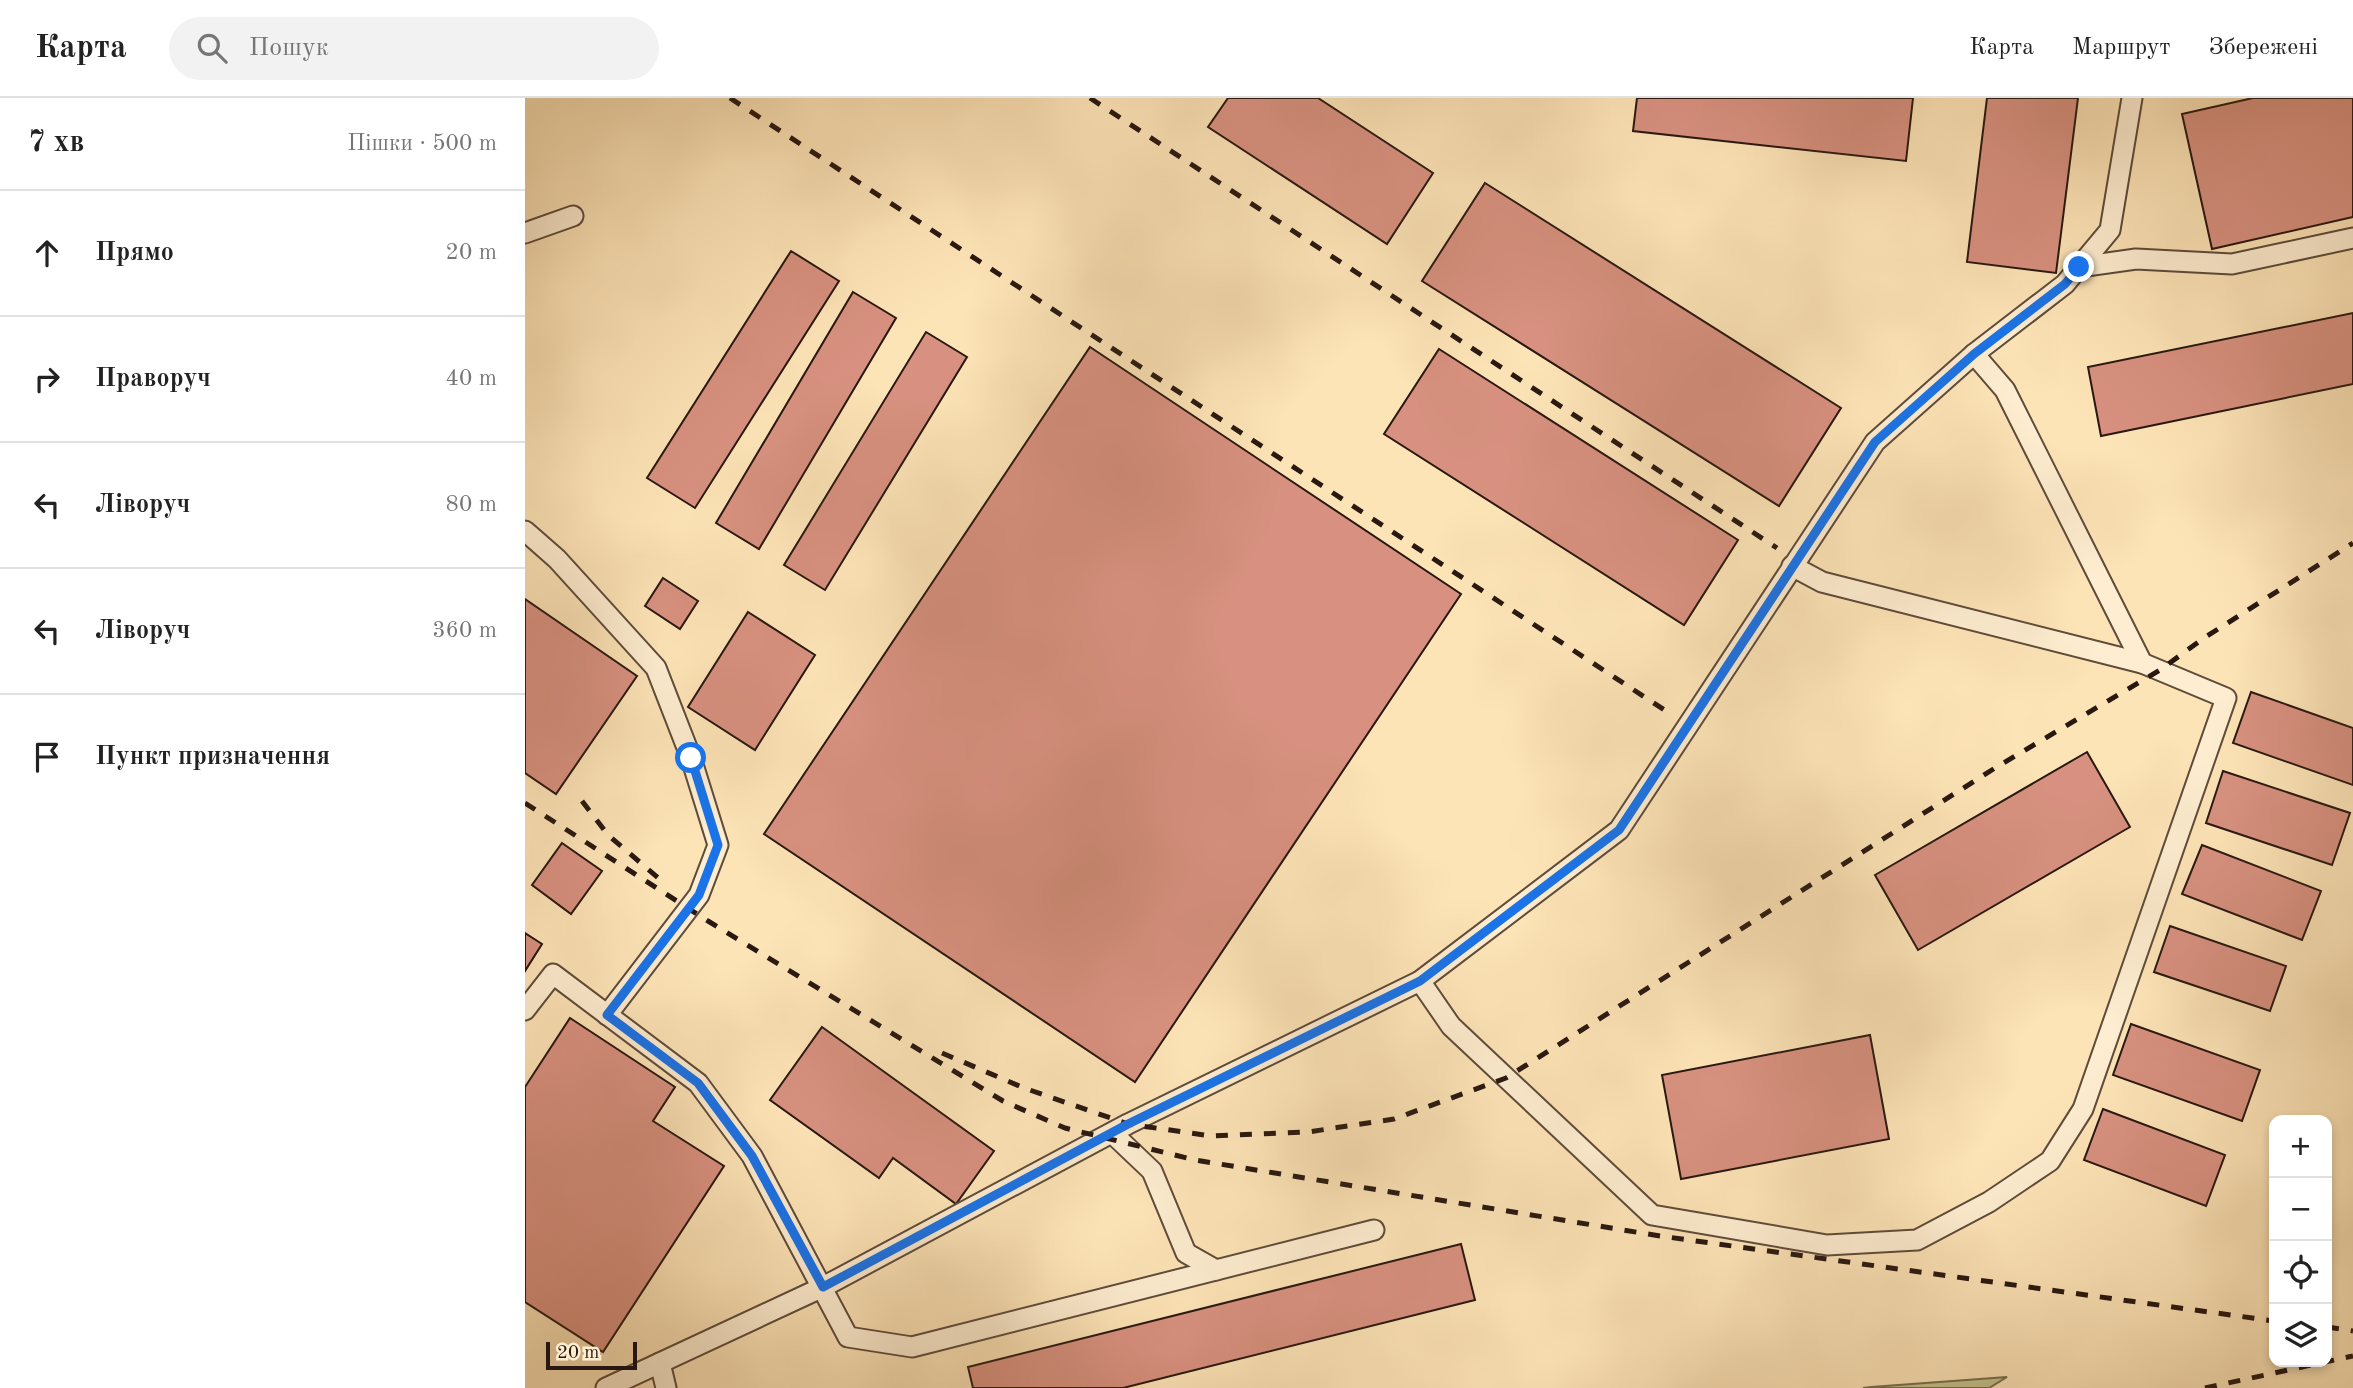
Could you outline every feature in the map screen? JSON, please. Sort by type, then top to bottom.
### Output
[{"type":"lane","points":[[606,1388],[823,1287],[1112,1133],[1420,981],[1619,830],[1875,442],[1974,354],[2065,284],[2110,230],[2132,98]]},
{"type":"lane","points":[[525,233],[573,216]]},
{"type":"lane","points":[[2079,267],[2136,260],[2232,264],[2353,238]]},
{"type":"lane","points":[[1974,354],[2005,390],[2143,663]]},
{"type":"lane","points":[[525,531],[557,559],[656,668],[691,758],[718,845],[699,895],[607,1015]]},
{"type":"lane","points":[[1420,981],[1451,1026],[1652,1215],[1827,1245],[1917,1240],[1989,1202],[2050,1161],[2083,1109],[2225,698],[2143,663],[1822,582],[1792,566]]},
{"type":"lane","points":[[525,1010],[553,974],[698,1083],[752,1156],[848,1337],[912,1347],[1374,1230]]},
{"type":"lane","points":[[1112,1133],[1152,1171],[1186,1253],[1216,1270]]},
{"type":"lane","points":[[660,1363],[666,1388]]},
{"type":"shaded area","points":[[2007,1377],[1989,1388],[1863,1388],[1871,1387]]},
{"type":"building","points":[[1228,98],[1318,98],[1433,173],[1387,244],[1208,127]]},
{"type":"building","points":[[1637,98],[1913,98],[1906,161],[1633,131]]},
{"type":"building","points":[[1987,98],[2078,98],[2056,273],[1967,262]]},
{"type":"building","points":[[2253,98],[2353,98],[2353,217],[2212,249],[2182,114]]},
{"type":"building","points":[[1485,183],[1841,408],[1779,506],[1422,281]]},
{"type":"building","points":[[791,251],[839,281],[695,508],[647,478]]},
{"type":"building","points":[[853,292],[896,318],[759,549],[716,523]]},
{"type":"building","points":[[2353,313],[2353,384],[2101,436],[2088,367]]},
{"type":"building","points":[[926,332],[967,357],[825,590],[784,565]]},
{"type":"building","points":[[1090,347],[1461,594],[1135,1082],[764,834]]},
{"type":"building","points":[[1439,349],[1738,540],[1684,625],[1384,434]]},
{"type":"building","points":[[663,578],[698,601],[680,629],[645,606]]},
{"type":"building","points":[[525,599],[637,676],[556,794],[525,773]]},
{"type":"building","points":[[748,612],[815,655],[755,750],[688,707]]},
{"type":"building","points":[[2251,692],[2353,728],[2353,785],[2233,743]]},
{"type":"building","points":[[2087,752],[2130,827],[1918,950],[1875,875]]},
{"type":"building","points":[[2223,771],[2350,813],[2332,865],[2206,823]]},
{"type":"building","points":[[562,843],[602,871],[571,914],[532,885]]},
{"type":"building","points":[[2202,845],[2321,891],[2302,940],[2182,894]]},
{"type":"building","points":[[2170,926],[2286,966],[2270,1011],[2154,972]]},
{"type":"building","points":[[525,933],[542,944],[525,971]]},
{"type":"building","points":[[570,1018],[675,1087],[653,1121],[724,1166],[603,1352],[525,1302],[525,1087]]},
{"type":"building","points":[[2131,1024],[2260,1070],[2242,1121],[2113,1075]]},
{"type":"building","points":[[822,1027],[994,1151],[956,1204],[893,1158],[879,1178],[770,1100]]},
{"type":"building","points":[[1870,1035],[1889,1139],[1681,1179],[1662,1075]]},
{"type":"building","points":[[2103,1109],[2225,1155],[2206,1206],[2084,1160]]},
{"type":"building","points":[[1461,1244],[1475,1300],[1123,1388],[973,1388],[968,1367]]},
{"type":"railway","points":[[730,98],[1669,713]]},
{"type":"railway","points":[[1090,98],[1777,548]]},
{"type":"railway","points":[[942,1053],[1024,1088],[1128,1124],[1211,1136],[1308,1132],[1394,1119],[1506,1078],[1995,768],[2160,670],[2204,638],[2353,543]]},
{"type":"railway","points":[[582,801],[608,835],[663,882]]},
{"type":"railway","points":[[525,803],[708,921],[1003,1101],[1065,1128],[1195,1160],[1660,1236],[2269,1320]]},
{"type":"railway","points":[[2332,1328],[2353,1331]]},
{"type":"railway","points":[[2205,1388],[2353,1356]]},
{"type":"route","points":[[691,758],[718,845],[699,895],[607,1015],[698,1083],[752,1156],[823,1287],[1128,1124],[1420,981],[1619,830],[1875,442],[1974,354],[2065,284],[2079,267]]}]
